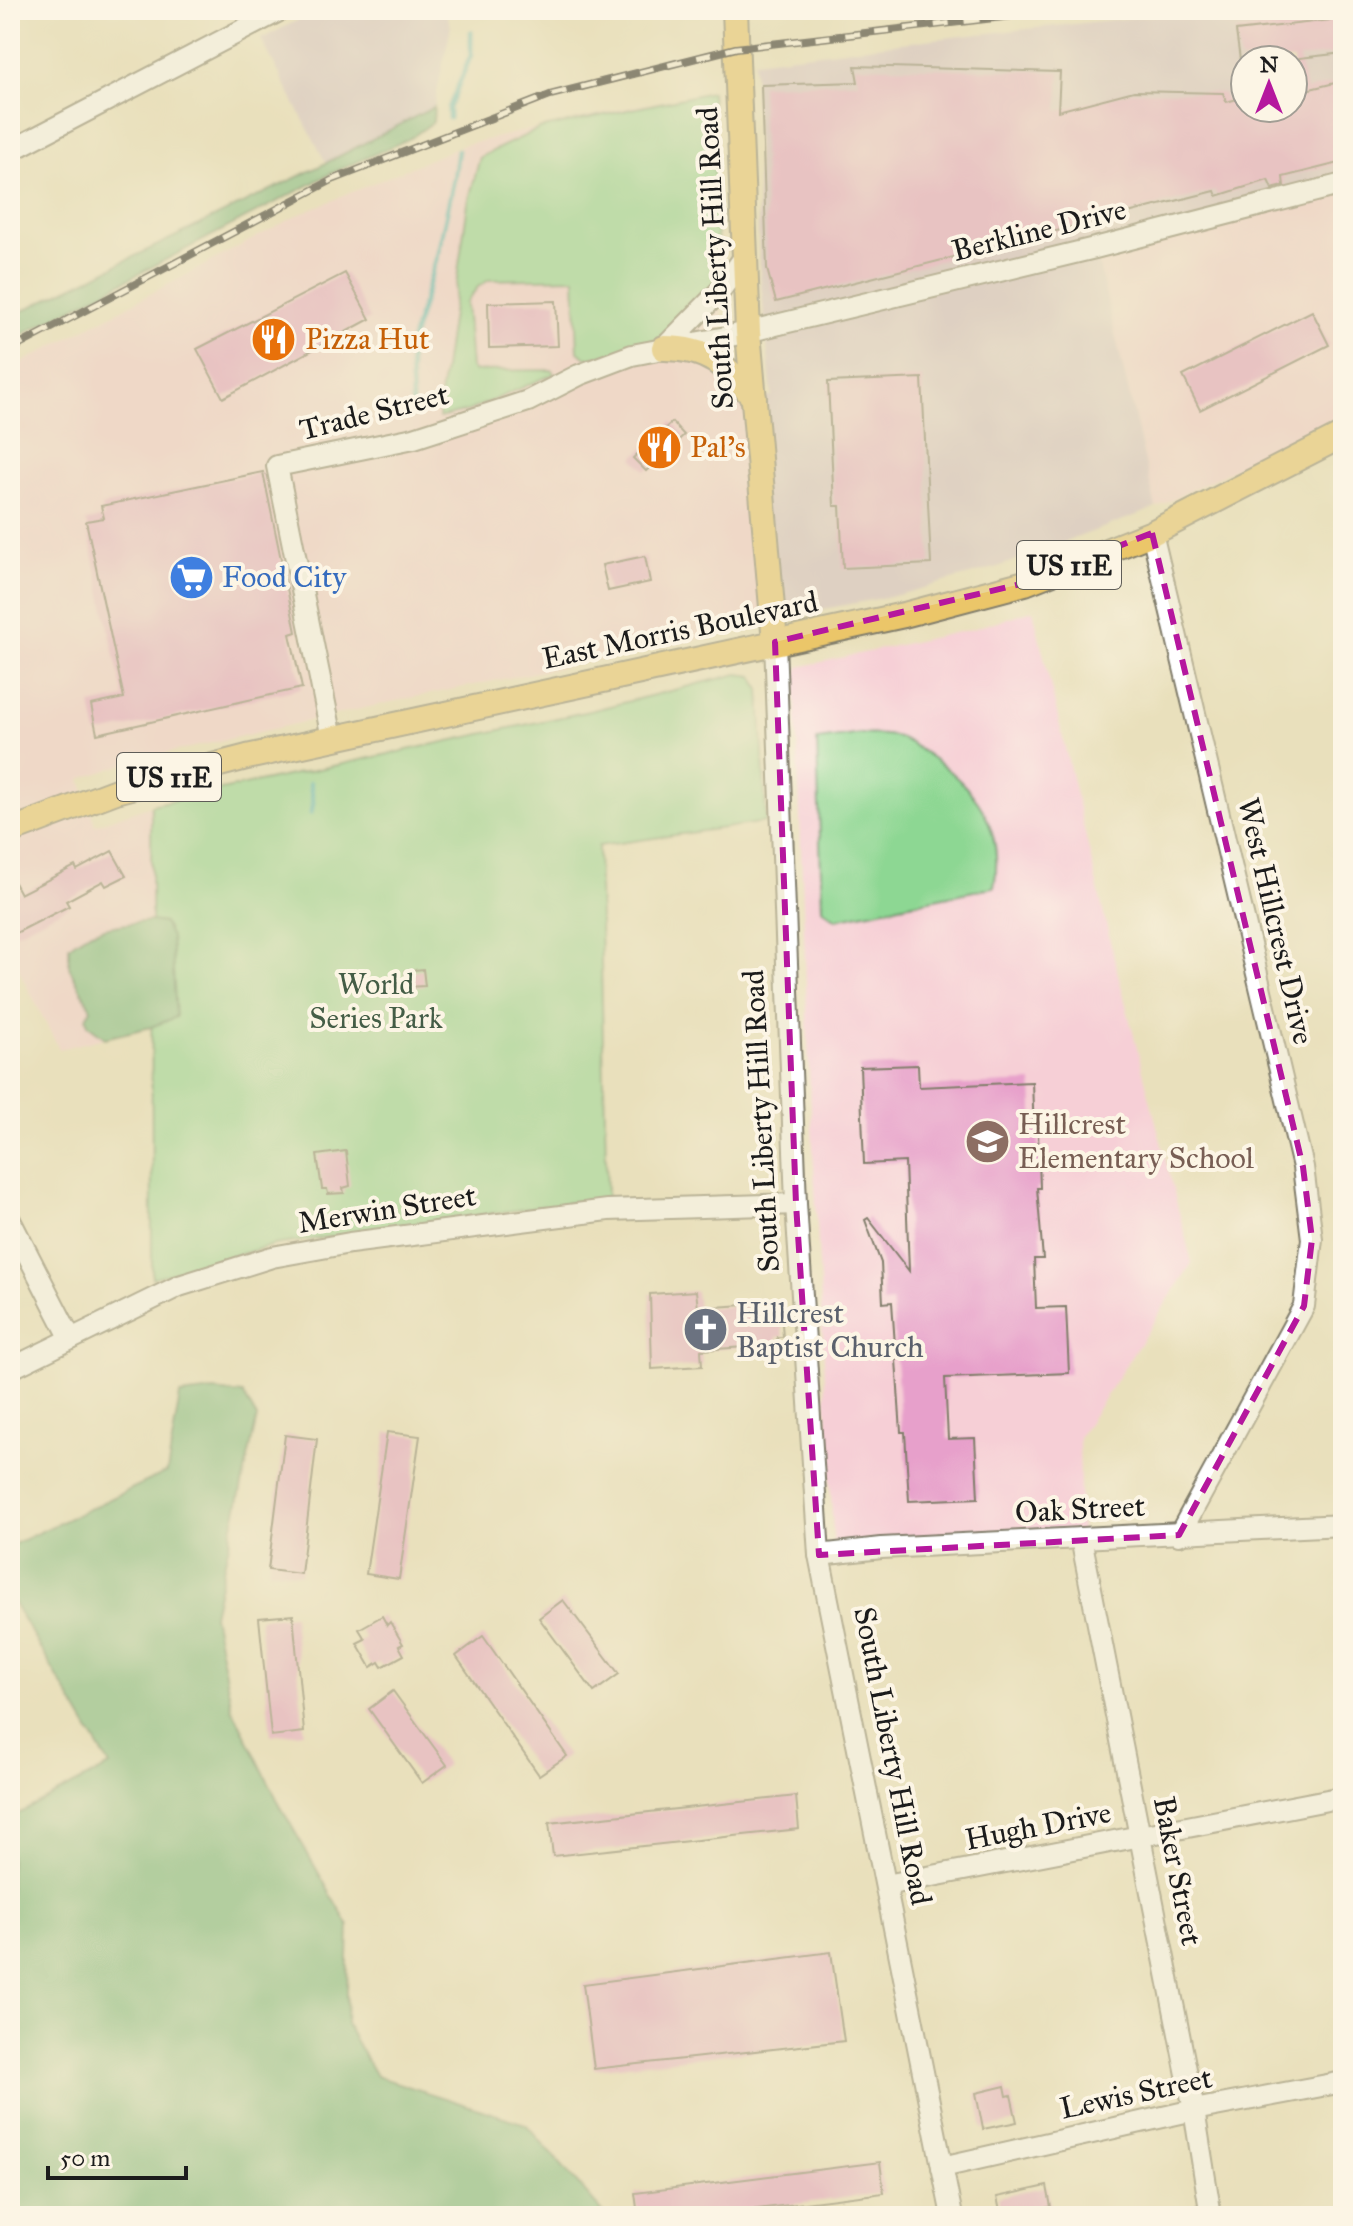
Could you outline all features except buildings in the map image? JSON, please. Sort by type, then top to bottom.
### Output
[{"type":"main road","name":"South Liberty Hill Road","points":[[735,10],[748,332],[775,642]]},
{"type":"main road","points":[[664,348],[685,348],[704,354],[731,370],[754,398]]},
{"type":"main road","name":"East Morris Boulevard","points":[[10,831],[116,791],[332,738],[904,615],[1025,583],[1152,533],[1343,435]]},
{"type":"street","points":[[10,151],[249,17],[281,10]]},
{"type":"street","name":"Berkline Drive","points":[[748,332],[1343,184]]},
{"type":"street","points":[[664,348],[720,291],[745,256]]},
{"type":"street","name":"Trade Street","points":[[332,738],[277,466],[414,438],[528,401],[579,375],[632,355],[748,332]]},
{"type":"street","name":"West Hillcrest Drive","points":[[1152,533],[1303,1167],[1312,1239],[1304,1306],[1179,1535]]},
{"type":"street","name":"South Liberty Hill Road","points":[[775,642],[796,1204],[819,1555],[952,2216]]},
{"type":"street","name":"Merwin Street","points":[[10,1369],[179,1286],[272,1257],[350,1243],[608,1210],[796,1204]]},
{"type":"street","points":[[10,1220],[71,1339]]},
{"type":"street","name":"Oak Street","points":[[819,1555],[881,1548],[1343,1525]]},
{"type":"street","name":"Baker Street","points":[[1081,1538],[1194,2110],[1211,2216]]},
{"type":"street","name":"Hugh Drive","points":[[886,1885],[1343,1797]]},
{"type":"street","name":"Lewis Street","points":[[942,2167],[1194,2110],[1343,2082]]},
{"type":"highlighted area","points":[[1152,533],[1303,1167],[1312,1239],[1304,1306],[1179,1535],[819,1555],[796,1204],[775,642],[1025,583]]},
{"type":"shaded area","points":[[318,10],[445,10],[451,26],[434,107],[326,163],[261,39]]},
{"type":"shaded area","points":[[1204,10],[1343,10],[1343,184],[1095,249],[1156,508],[995,568],[898,595],[797,614],[773,614],[754,398],[772,396],[759,264],[754,61]]},
{"type":"shaded area","points":[[711,92],[725,385],[729,394],[754,398],[773,614],[737,631],[391,702],[137,760],[81,779],[95,825],[151,805],[151,921],[99,928],[69,967],[91,1009],[87,1025],[105,1038],[59,1049],[10,953],[10,369],[298,215],[463,145]]},
{"type":"shaded area","points":[[1343,184],[1343,414],[1156,508],[1095,248]]},
{"type":"shaded area","name":"Hillcrest Elementary School","points":[[1033,610],[1114,958],[1192,1263],[1079,1437],[1081,1538],[834,1553],[809,1070],[795,678],[799,667],[972,629]]},
{"type":"green space","points":[[711,92],[719,282],[663,339],[588,359],[578,352],[575,278],[489,280],[478,287],[466,303],[471,368],[475,371],[552,370],[554,374],[468,411],[439,418],[468,203],[480,157],[539,129]]},
{"type":"green space","points":[[434,107],[433,122],[411,138],[330,174],[10,341],[10,317]]},
{"type":"green space","name":"World Series Park","points":[[738,674],[753,676],[760,689],[766,822],[598,846],[607,1197],[274,1245],[152,1278],[151,805],[594,710]]},
{"type":"green space","points":[[861,734],[889,735],[905,740],[943,766],[972,794],[990,826],[995,845],[994,887],[836,919],[822,908],[817,740]]},
{"type":"green space","points":[[151,921],[164,923],[171,937],[176,1017],[151,1027],[105,1038],[88,1025],[86,1017],[91,1009],[69,967],[69,946],[98,930]]},
{"type":"green space","points":[[214,1391],[243,1394],[257,1418],[213,1615],[232,1708],[282,1809],[349,1926],[346,2024],[376,2076],[526,2124],[606,2216],[21,2216],[10,2198],[10,1818],[110,1766],[10,1597],[10,1546],[167,1472],[180,1395]]},
{"type":"waterway","points":[[449,118],[449,108],[471,55],[471,32]]},
{"type":"waterway","points":[[413,416],[409,349],[438,253],[458,150]]},
{"type":"waterway","points":[[310,783],[311,813]]},
{"type":"railway","points":[[10,350],[332,180],[550,95],[736,48],[1064,10]]},
{"type":"place","name":"Pizza Hut","points":[[274,339]]},
{"type":"place","name":"Pal's","points":[[659,447]]},
{"type":"place","name":"Food City","points":[[191,577]]},
{"type":"place","name":"Hillcrest Elementary School","points":[[987,1141]]},
{"type":"place","name":"Hillcrest Baptist Church","points":[[705,1330]]}]
